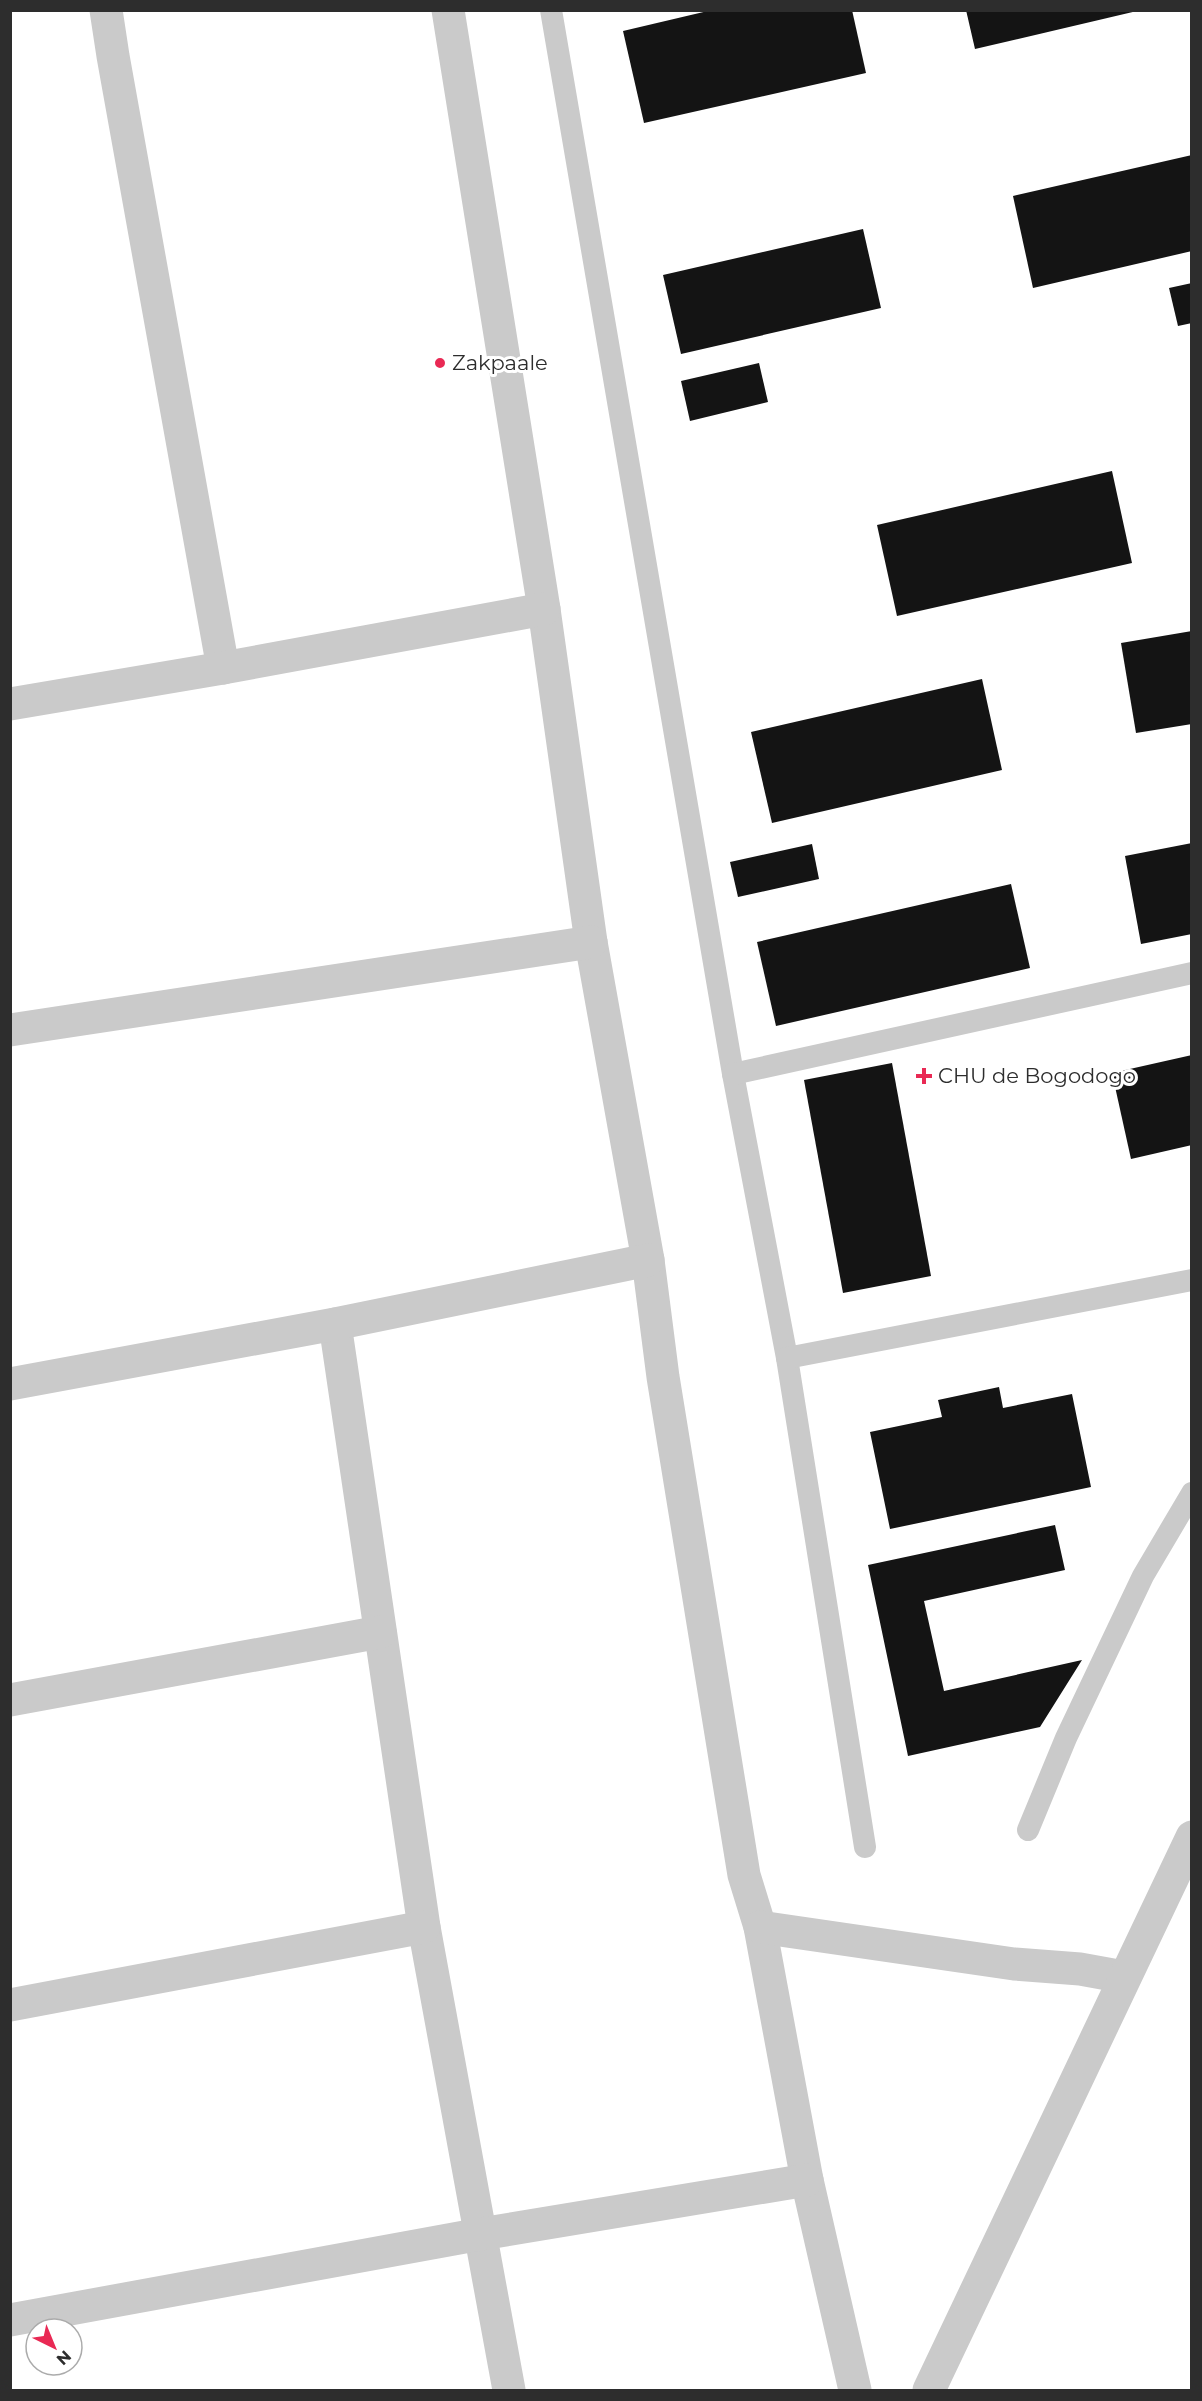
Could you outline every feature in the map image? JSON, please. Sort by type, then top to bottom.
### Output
[{"type":"street","points":[[106,10],[223,668]]},
{"type":"street","points":[[448,10],[544,609],[591,942],[648,1260],[663,1377],[744,1875],[759,1928],[807,2180],[855,2391]]},
{"type":"street","points":[[10,704],[223,668],[544,609]]},
{"type":"street","points":[[10,1030],[591,942]]},
{"type":"street","points":[[10,1384],[335,1324],[648,1260]]},
{"type":"street","points":[[335,1324],[424,1927],[508,2391]]},
{"type":"street","points":[[10,1700],[380,1632]]},
{"type":"street","points":[[929,2391],[1191,1837]]},
{"type":"street","points":[[10,2005],[424,1927]]},
{"type":"street","points":[[759,1928],[1124,1977]]},
{"type":"street","points":[[10,2320],[481,2234],[807,2180]]},
{"type":"lane","points":[[551,10],[733,1074],[788,1358],[865,1847]]},
{"type":"lane","points":[[733,1074],[1191,972]]},
{"type":"lane","points":[[788,1358],[1191,1280]]},
{"type":"lane","points":[[1028,1830],[1066,1738],[1143,1576],[1191,1493]]},
{"type":"building","points":[[712,10],[852,10],[866,73],[644,123],[623,31]]},
{"type":"building","points":[[966,10],[1136,10],[1137,11],[975,49]]},
{"type":"building","points":[[1192,155],[1192,251],[1033,288],[1013,196]]},
{"type":"building","points":[[863,229],[881,308],[681,354],[663,275]]},
{"type":"building","points":[[1192,283],[1192,323],[1178,326],[1169,288]]},
{"type":"building","points":[[759,363],[768,402],[690,421],[681,381]]},
{"type":"building","points":[[1112,471],[1132,563],[897,616],[877,525]]},
{"type":"building","points":[[1192,631],[1192,724],[1136,733],[1121,643]]},
{"type":"building","points":[[982,679],[1002,770],[772,823],[751,732]]},
{"type":"building","points":[[1192,843],[1192,934],[1141,944],[1125,856]]},
{"type":"building","points":[[812,844],[819,879],[738,897],[730,862]]},
{"type":"building","points":[[1011,884],[1030,968],[776,1026],[757,942]]},
{"type":"building","points":[[1192,1055],[1192,1145],[1131,1159],[1112,1073]]},
{"type":"building","points":[[892,1063],[931,1276],[843,1293],[804,1080]]},
{"type":"building","points":[[999,1387],[1003,1408],[1072,1394],[1091,1487],[890,1529],[870,1432],[942,1417],[938,1400]]},
{"type":"building","points":[[1055,1525],[1065,1570],[924,1601],[944,1691],[1082,1660],[1040,1727],[908,1756],[868,1565]]},
{"type":"place","name":"Zakpaale","points":[[440,363]]},
{"type":"place","name":"CHU de Bogodogo","points":[[924,1076]]}]
